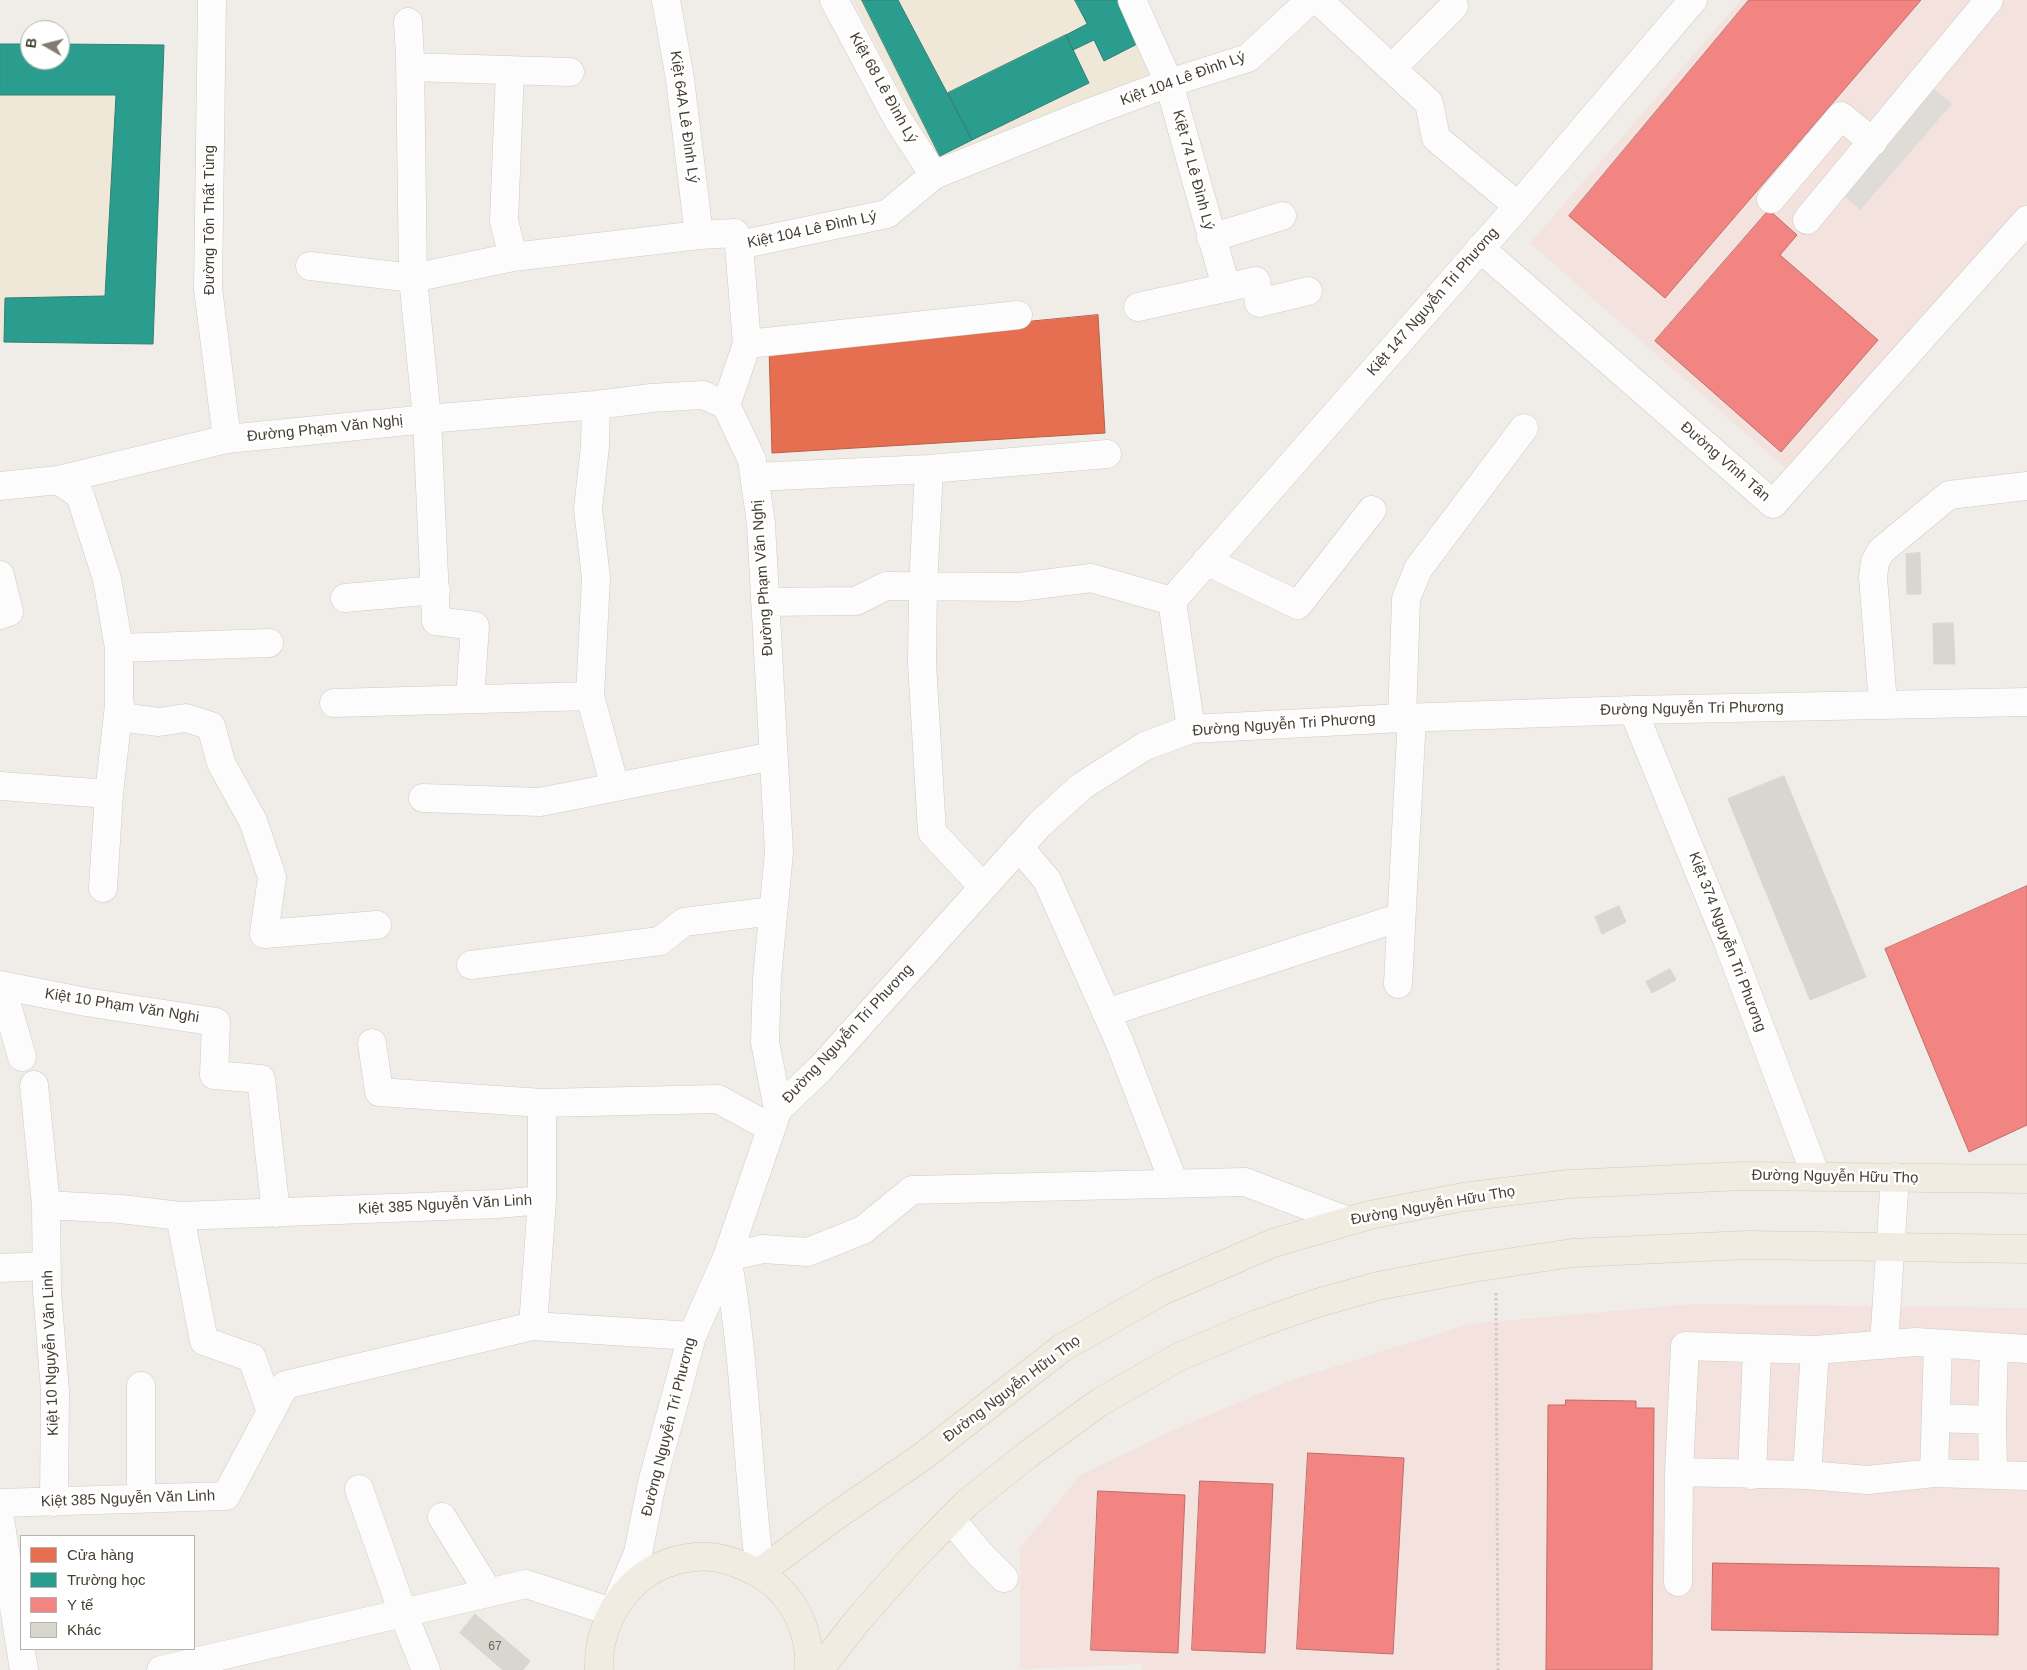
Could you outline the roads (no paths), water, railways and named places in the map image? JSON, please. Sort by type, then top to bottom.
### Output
[{"type":"main road","name":"Đường Nguyễn Hữu Thọ","points":[[760,1572],[837,1515],[922,1457],[1062,1348],[1160,1292],[1273,1243],[1370,1214],[1463,1197],[1569,1184],[1742,1176],[2027,1179]]},
{"type":"main road","points":[[819,1670],[858,1620],[911,1560],[967,1503],[1019,1461],[1100,1402],[1177,1358],[1257,1324],[1317,1303],[1378,1286],[1473,1268],[1572,1253],[1747,1245],[2027,1249]]},
{"type":"main road","points":[[599,1670],[598,1653],[605,1625],[615,1606],[639,1579],[665,1564],[694,1557],[724,1558],[760,1572],[784,1593],[801,1620],[810,1651],[809,1670]]},
{"type":"street","name":"Đường Tôn Thất Tùng","points":[[212,0],[208,289],[227,439]]},
{"type":"street","name":"Kiệt 64A Lê Đình Lý","points":[[666,0],[680,80],[699,235]]},
{"type":"street","name":"Kiệt 68 Lê Đình Lý","points":[[834,0],[898,120],[934,176]]},
{"type":"street","name":"Kiệt 74 Lê Đình Lý","points":[[1132,0],[1169,84],[1226,287]]},
{"type":"street","name":"Kiệt 104 Lê Đình Lý","points":[[310,266],[413,278],[512,257],[699,235],[735,234],[739,245],[887,214],[934,176],[1091,112],[1248,58],[1310,0]]},
{"type":"street","points":[[1318,0],[1429,103],[1436,138],[1518,206]]},
{"type":"street","name":"Kiệt 147 Nguyễn Tri Phương","points":[[1172,601],[1518,206],[1692,0]]},
{"type":"street","points":[[1808,220],[1990,0]]},
{"type":"street","points":[[1392,68],[1454,6]]},
{"type":"street","points":[[408,22],[413,278],[427,419],[436,620],[475,626],[470,699]]},
{"type":"street","points":[[410,67],[570,72]]},
{"type":"street","points":[[510,71],[504,221],[512,257]]},
{"type":"street","points":[[1771,198],[1842,116],[1873,142]]},
{"type":"street","points":[[1212,238],[1282,216]]},
{"type":"street","name":"Đường Vĩnh Tân","points":[[1480,248],[1773,504],[2027,220]]},
{"type":"street","points":[[726,406],[747,344],[739,245]]},
{"type":"street","points":[[1138,307],[1256,282],[1259,303],[1308,291]]},
{"type":"street","points":[[747,344],[1018,315]]},
{"type":"street","name":"Đường Phạm Văn Nghị","points":[[0,486],[58,480],[227,439],[427,419],[596,405],[651,398],[703,395],[726,406],[752,460],[762,524],[779,852],[767,978],[765,1042],[775,1118]]},
{"type":"street","points":[[596,405],[595,446],[588,509],[596,578],[590,696],[615,787]]},
{"type":"street","points":[[1398,984],[1407,718],[1406,598],[1418,569],[1524,428]]},
{"type":"street","points":[[755,477],[929,469],[1107,454]]},
{"type":"street","points":[[929,469],[923,586],[922,663],[932,832],[983,886]]},
{"type":"street","points":[[58,480],[80,495],[107,579],[119,648],[119,705],[109,794],[103,888]]},
{"type":"street","points":[[1883,704],[1872,577],[1875,562],[1881,551],[1950,495],[2027,486]]},
{"type":"street","points":[[1206,561],[1298,605],[1372,510]]},
{"type":"street","points":[[0,575],[9,612],[0,615]]},
{"type":"street","points":[[765,602],[856,601],[886,586],[1019,587],[1091,578],[1172,601],[1191,729]]},
{"type":"street","points":[[345,598],[436,590]]},
{"type":"street","points":[[119,648],[269,643]]},
{"type":"street","points":[[334,703],[590,696]]},
{"type":"street","name":"Đường Nguyễn Tri Phương","points":[[615,1606],[638,1553],[652,1483],[692,1336],[727,1257],[775,1118],[1040,824],[1082,786],[1145,746],[1191,729],[1407,718],[1633,710],[2027,702]]},
{"type":"street","points":[[119,705],[127,718],[159,722],[186,718],[211,726],[221,763],[254,821],[272,877],[264,934],[377,925]]},
{"type":"street","name":"Kiệt 374 Nguyễn Tri Phương","points":[[1633,710],[1730,945],[1816,1176]]},
{"type":"street","points":[[424,798],[540,802],[773,756]]},
{"type":"street","points":[[0,786],[109,794]]},
{"type":"street","points":[[1019,847],[1047,880],[1119,1041],[1174,1183]]},
{"type":"street","points":[[471,965],[660,940],[684,922],[774,911]]},
{"type":"street","points":[[1106,1013],[1401,917]]},
{"type":"street","name":"Kiệt 10 Phạm Văn Nghi","points":[[22,1057],[1,985],[86,1002],[216,1022],[214,1075],[261,1079],[276,1213]]},
{"type":"street","points":[[372,1043],[379,1092],[542,1103],[718,1099],[775,1118]]},
{"type":"street","name":"Kiệt 10 Nguyễn Văn Linh","points":[[34,1085],[46,1205],[47,1291],[55,1391],[54,1502]]},
{"type":"street","name":"Kiệt 385 Nguyễn Văn Linh","points":[[46,1205],[121,1209],[180,1216],[497,1204],[542,1200],[542,1103]]},
{"type":"street","points":[[1884,1344],[1896,1177]]},
{"type":"street","points":[[727,1257],[763,1250],[808,1252],[863,1230],[912,1190],[1246,1182],[1348,1221]]},
{"type":"street","points":[[533,1326],[542,1200]]},
{"type":"street","points":[[180,1216],[204,1341],[252,1358],[271,1412]]},
{"type":"street","name":"Đường Nguyễn Tri Phương","points":[[727,1257],[737,1312],[752,1506],[760,1572]]},
{"type":"street","points":[[0,1268],[47,1266]]},
{"type":"street","name":"Kiệt 385 Nguyễn Văn Linh","points":[[0,1503],[226,1496],[285,1385],[533,1326],[692,1336]]},
{"type":"street","points":[[1678,1582],[1679,1472],[1685,1346],[1758,1350],[1815,1350],[1916,1342],[2027,1348]]},
{"type":"street","points":[[1934,1473],[1938,1344]]},
{"type":"street","points":[[1994,1347],[1992,1420],[1994,1474]]},
{"type":"street","points":[[1752,1475],[1758,1350]]},
{"type":"street","points":[[1807,1475],[1815,1350]]},
{"type":"street","points":[[141,1386],[141,1499]]},
{"type":"street","points":[[1937,1418],[1992,1420]]},
{"type":"street","points":[[1679,1472],[1807,1475],[1868,1480],[1934,1473],[2027,1476]]},
{"type":"street","points":[[359,1489],[403,1614],[426,1670]]},
{"type":"street","points":[[442,1517],[489,1593]]},
{"type":"street","points":[[0,1519],[8,1615],[24,1670]]},
{"type":"street","points":[[952,1519],[974,1548],[1004,1578]]},
{"type":"street","points":[[161,1670],[245,1660],[403,1614],[526,1584],[615,1606]]}]
